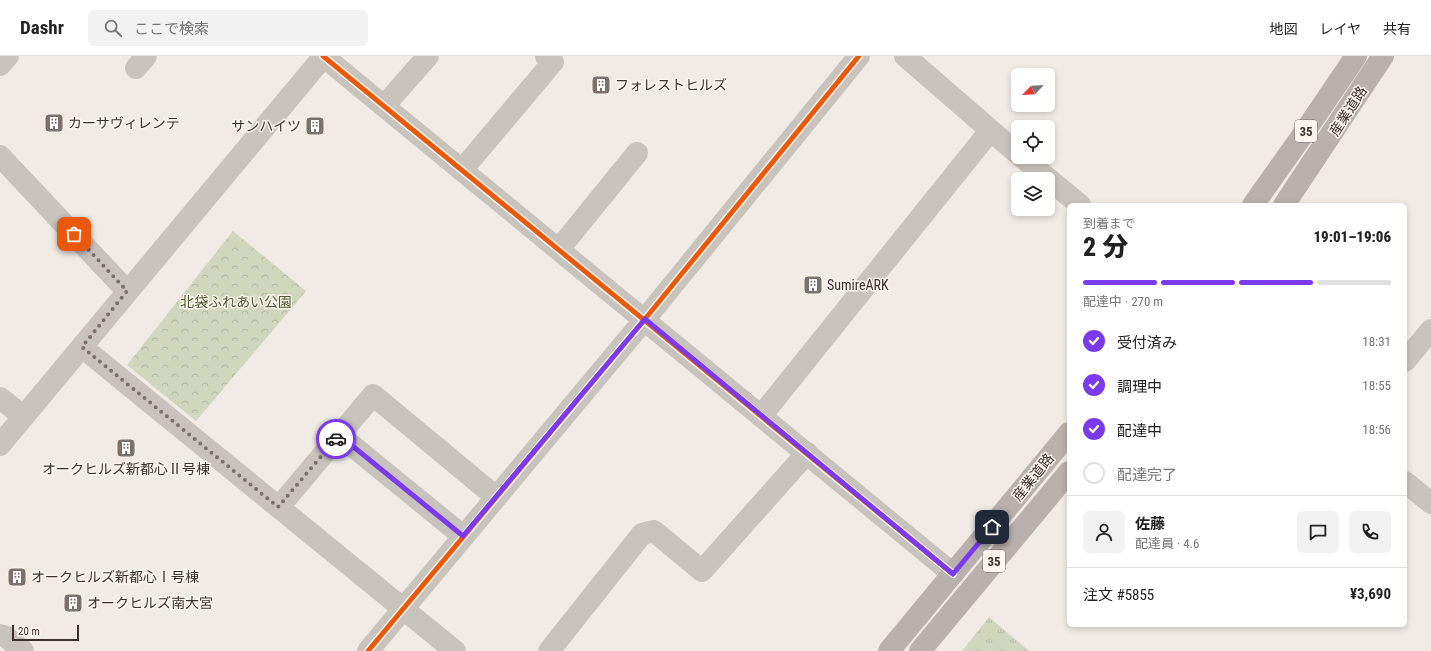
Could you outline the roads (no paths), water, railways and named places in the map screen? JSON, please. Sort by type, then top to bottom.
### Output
[{"type":"main road","name":"産業道路","points":[[1253,203],[1297,144],[1356,56]]},
{"type":"main road","name":"産業道路","points":[[1285,203],[1384,56]]},
{"type":"main road","name":"産業道路","points":[[889,651],[1067,435]]},
{"type":"main road","name":"産業道路","points":[[920,651],[1067,474]]},
{"type":"street","points":[[0,65],[8,56]]},
{"type":"street","points":[[0,445],[324,56],[953,574]]},
{"type":"street","points":[[384,106],[428,56]]},
{"type":"street","points":[[462,170],[553,62],[546,56]]},
{"type":"street","points":[[368,651],[402,608],[645,319],[859,56]]},
{"type":"street","points":[[905,56],[1011,148]]},
{"type":"street","points":[[761,416],[990,131]]},
{"type":"street","points":[[559,249],[637,153]]},
{"type":"street","points":[[0,156],[127,291]]},
{"type":"street","points":[[1030,164],[1078,203]]},
{"type":"street","points":[[1407,359],[1431,330]]},
{"type":"street","points":[[82,347],[455,651]]},
{"type":"street","points":[[278,507],[373,395],[496,497]]},
{"type":"street","points":[[0,398],[23,416]]},
{"type":"street","points":[[339,435],[463,536]]},
{"type":"street","points":[[549,651],[642,534],[654,531],[702,572],[807,453]]},
{"type":"street","points":[[1407,484],[1431,503]]},
{"type":"street","points":[[0,635],[6,637],[23,651]]},
{"type":"place","name":"フォレストヒルズ","points":[[601,85]]},
{"type":"place","name":"カーサヴィレンテ","points":[[54,123]]},
{"type":"place","name":"サンハイツ","points":[[315,126]]},
{"type":"place","name":"SumireARK","points":[[813,285]]},
{"type":"place","name":"オークヒルズ新都心Ⅱ号棟","points":[[126,448]]},
{"type":"place","name":"オークヒルズ新都心Ⅰ号棟","points":[[17,577]]},
{"type":"place","name":"オークヒルズ南大宮","points":[[73,603]]},
{"type":"park label","name":"北袋ふれあい公園","points":[[236,302]]}]
